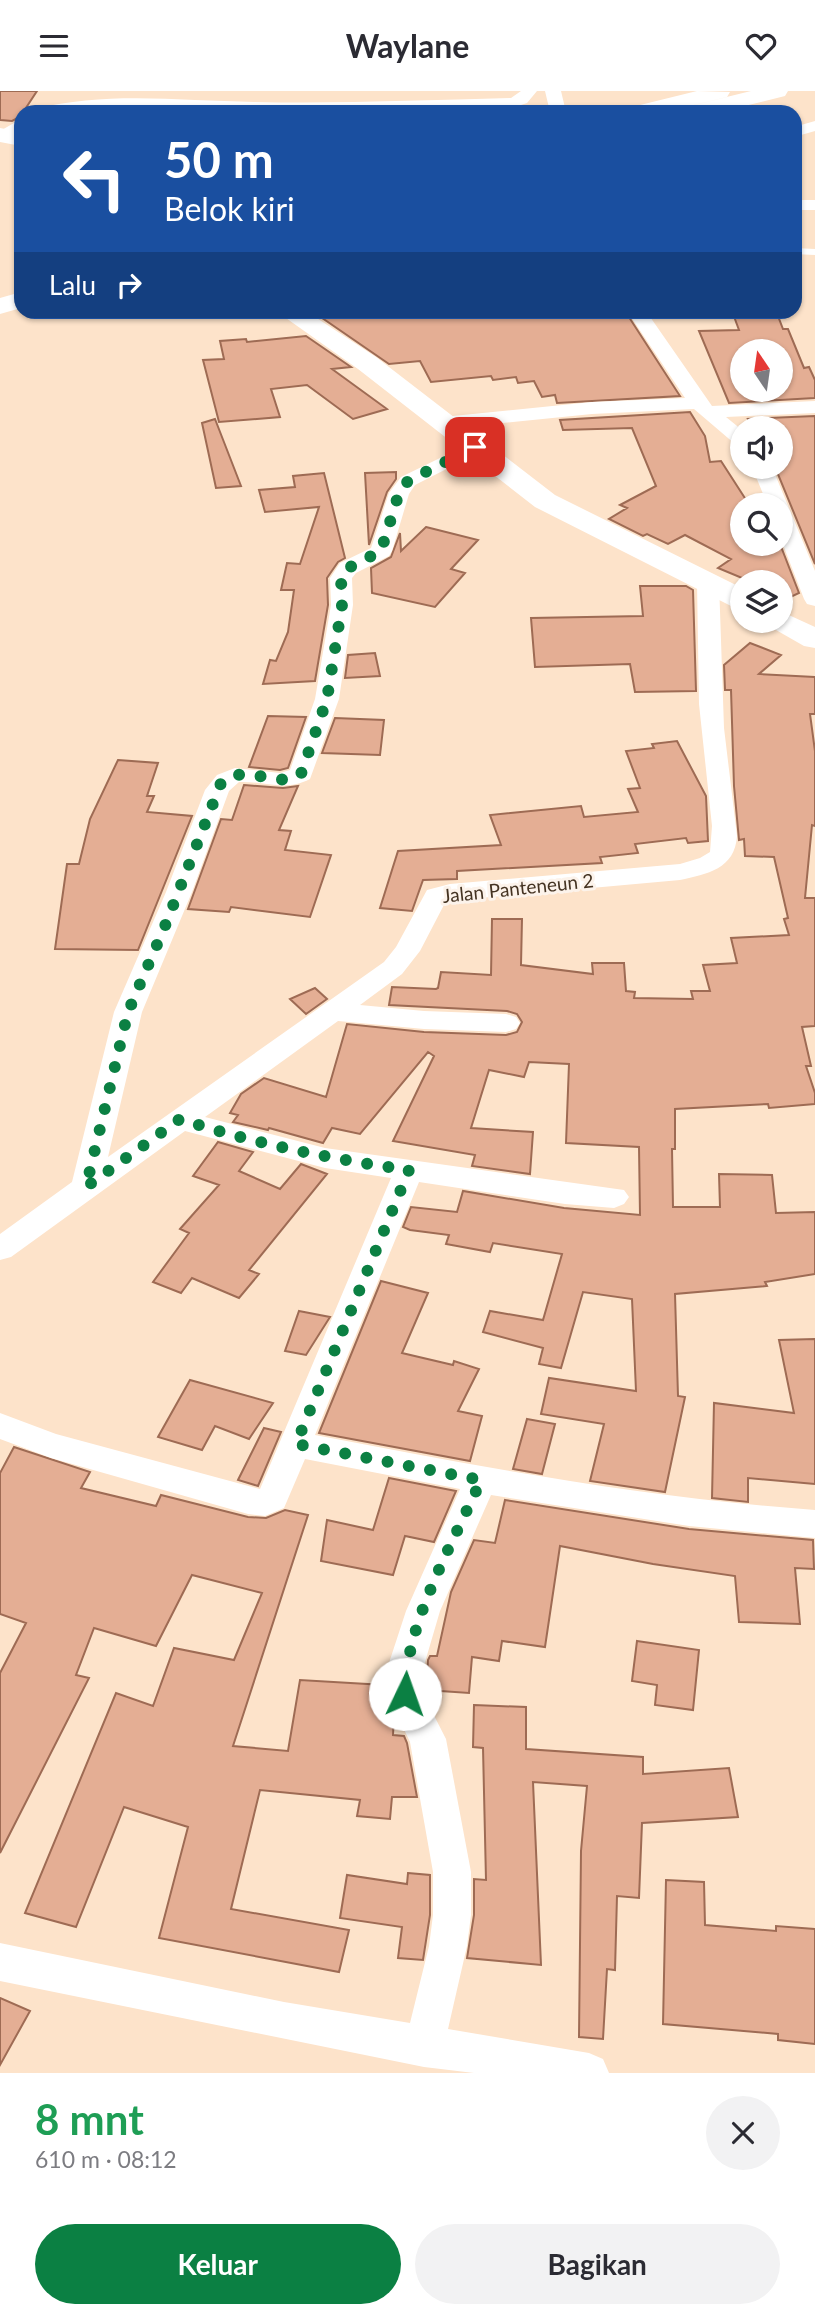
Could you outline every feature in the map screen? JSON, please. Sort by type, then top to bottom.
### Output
[{"type":"main road","points":[[667,105],[721,91]]},
{"type":"main road","points":[[722,105],[778,91]]},
{"type":"main road","points":[[300,319],[367,363],[545,501],[730,594]]},
{"type":"main road","points":[[793,627],[815,639]]},
{"type":"street","points":[[394,105],[512,103],[522,100],[529,91]]},
{"type":"street","points":[[108,105],[174,102],[194,105]]},
{"type":"street","points":[[642,319],[703,407],[730,430]]},
{"type":"street","points":[[443,423],[601,407],[815,407]]},
{"type":"street","points":[[86,1187],[128,1012],[221,783],[231,775],[285,779],[301,774],[327,699],[342,605],[341,578],[344,572],[381,551],[399,493],[408,481],[475,447]]},
{"type":"street","points":[[793,541],[815,599]]},
{"type":"street","name":"Jalan Panteneun 2","points":[[0,1249],[399,962],[416,936],[432,899],[441,894],[680,872],[712,862],[721,855],[725,845],[710,728],[708,582]]},
{"type":"street","points":[[331,1011],[425,1020],[506,1023]]},
{"type":"street","points":[[180,1119],[234,1136],[325,1158],[565,1193],[614,1197]]},
{"type":"street","points":[[0,1426],[51,1445],[257,1503],[272,1499],[409,1170]]},
{"type":"street","points":[[296,1444],[623,1504],[815,1524]]},
{"type":"street","points":[[424,2046],[448,1946],[452,1915],[452,1872],[428,1739],[405,1694],[405,1669],[423,1611],[481,1480]]},
{"type":"street","points":[[0,1962],[424,2046],[589,2073]]},
{"type":"building","points":[[0,91],[37,91],[28,105],[14,105],[14,120],[0,120]]},
{"type":"building","points":[[324,319],[630,319],[680,396],[557,403],[555,395],[542,397],[534,381],[518,383],[516,377],[493,380],[491,376],[431,382],[420,361],[389,364]]},
{"type":"building","points":[[735,319],[779,319],[783,329],[788,329],[792,339],[730,339],[729,403],[699,331],[739,330]]},
{"type":"building","points":[[306,336],[351,367],[332,369],[387,409],[353,419],[307,385],[271,389],[280,417],[219,422],[203,360],[224,359],[220,341],[246,339],[247,342]]},
{"type":"building","points":[[793,341],[804,368],[809,367],[815,380],[815,398],[793,399]]},
{"type":"building","points":[[690,412],[705,436],[710,462],[721,461],[730,479],[742,493],[730,493],[730,556],[785,556],[790,570],[730,570],[730,573],[718,568],[731,559],[685,535],[668,544],[647,534],[643,536],[609,519],[627,508],[620,505],[656,486],[632,428],[563,430],[560,420]]},
{"type":"building","points":[[815,416],[815,564],[793,511],[793,493],[786,493],[780,479],[793,479],[793,417]]},
{"type":"building","points":[[215,419],[241,486],[216,488],[202,423]]},
{"type":"building","points":[[396,472],[396,479],[387,492],[369,545],[365,473]]},
{"type":"building","points":[[324,473],[345,558],[338,562],[327,578],[328,605],[315,681],[263,684],[270,660],[276,661],[288,632],[294,590],[281,590],[287,563],[300,564],[319,507],[265,512],[259,490],[295,487],[293,476]]},
{"type":"building","points":[[426,527],[478,540],[451,569],[465,573],[435,607],[372,593],[371,568],[391,557],[400,533],[401,551]]},
{"type":"building","points":[[793,578],[799,593],[793,596]]},
{"type":"building","points":[[640,586],[686,586],[693,590],[696,691],[635,692],[630,664],[535,667],[531,618],[643,616]]},
{"type":"building","points":[[750,643],[781,655],[759,674],[815,677],[815,714],[810,714],[815,751],[815,826],[812,825],[805,898],[815,898],[815,1026],[802,1027],[811,1066],[806,1066],[815,1093],[815,1104],[769,1108],[768,1104],[675,1109],[675,1149],[672,1149],[673,1207],[720,1207],[719,1174],[772,1175],[776,1213],[815,1212],[815,1274],[765,1282],[767,1286],[675,1294],[678,1396],[685,1397],[665,1492],[590,1481],[604,1424],[541,1414],[549,1378],[636,1391],[632,1299],[583,1292],[561,1368],[539,1364],[543,1348],[483,1332],[490,1311],[543,1320],[562,1254],[493,1243],[490,1252],[446,1244],[449,1235],[403,1227],[411,1207],[457,1212],[463,1191],[564,1208],[640,1215],[639,1147],[566,1143],[569,1064],[529,1062],[524,1077],[489,1070],[471,1128],[533,1132],[530,1174],[472,1166],[475,1155],[393,1141],[434,1056],[428,1052],[360,1134],[332,1128],[323,1143],[269,1128],[268,1130],[233,1122],[238,1115],[230,1113],[241,1094],[264,1078],[326,1097],[347,1024],[424,1032],[506,1035],[517,1032],[522,1022],[517,1014],[507,1011],[389,1005],[392,987],[436,989],[441,972],[491,975],[492,919],[522,919],[521,965],[593,974],[592,963],[624,963],[626,991],[635,992],[634,998],[693,999],[691,991],[710,991],[703,965],[737,963],[731,938],[789,935],[784,919],[788,918],[774,857],[745,856],[744,839],[739,840],[734,786],[731,690],[725,690],[724,665]]},
{"type":"building","points":[[375,653],[380,676],[345,678],[348,655]]},
{"type":"building","points":[[268,716],[306,717],[288,768],[280,770],[249,767]]},
{"type":"building","points":[[335,718],[384,720],[380,755],[322,753]]},
{"type":"building","points":[[677,741],[706,796],[708,841],[688,843],[686,838],[635,844],[638,853],[600,857],[602,863],[457,871],[457,879],[423,880],[412,911],[380,908],[398,851],[501,845],[490,815],[581,806],[584,817],[638,812],[628,789],[640,788],[626,751],[654,748],[652,744]]},
{"type":"building","points":[[118,760],[158,763],[147,796],[154,796],[147,812],[192,816],[138,950],[55,949],[67,864],[79,864],[90,819]]},
{"type":"building","points":[[244,785],[283,788],[298,786],[279,830],[291,831],[285,850],[331,855],[310,917],[231,907],[229,912],[188,909],[221,819],[232,820]]},
{"type":"building","points":[[315,988],[327,999],[306,1014],[290,999]]},
{"type":"building","points":[[218,1142],[253,1152],[239,1171],[280,1189],[301,1164],[327,1174],[249,1270],[259,1274],[239,1298],[192,1278],[181,1293],[153,1282],[189,1233],[180,1229],[219,1185],[193,1176]]},
{"type":"building","points":[[381,1281],[428,1293],[402,1353],[453,1365],[454,1361],[479,1369],[458,1411],[482,1416],[470,1461],[319,1433]]},
{"type":"building","points":[[299,1311],[330,1317],[306,1355],[285,1351]]},
{"type":"building","points":[[815,1339],[815,1484],[748,1478],[748,1502],[712,1498],[714,1403],[794,1413],[779,1340]]},
{"type":"building","points":[[190,1380],[273,1403],[249,1439],[215,1426],[202,1450],[158,1437]]},
{"type":"building","points":[[527,1419],[555,1424],[542,1474],[513,1469]]},
{"type":"building","points":[[264,1428],[281,1432],[258,1486],[238,1480]]},
{"type":"building","points":[[14,1447],[90,1472],[81,1488],[156,1506],[161,1495],[248,1517],[266,1518],[285,1510],[308,1515],[233,1746],[288,1751],[300,1680],[384,1685],[385,1695],[394,1715],[393,1735],[404,1736],[407,1743],[417,1797],[392,1797],[390,1819],[357,1816],[360,1800],[260,1790],[231,1909],[349,1930],[339,1972],[159,1938],[188,1827],[124,1807],[76,1927],[25,1913],[116,1693],[153,1706],[174,1648],[234,1660],[262,1593],[192,1575],[156,1646],[94,1628],[76,1675],[89,1678],[0,1853],[0,1673],[26,1623],[0,1614],[0,1473]]},
{"type":"building","points":[[389,1478],[456,1491],[434,1542],[405,1536],[393,1575],[321,1561],[327,1520],[373,1530]]},
{"type":"building","points":[[505,1500],[689,1529],[813,1540],[814,1569],[795,1568],[800,1624],[739,1622],[735,1576],[560,1546],[545,1647],[502,1641],[499,1661],[472,1657],[469,1693],[426,1690],[428,1660],[430,1656],[437,1656],[451,1592],[474,1540],[495,1543]]},
{"type":"building","points":[[637,1641],[699,1650],[693,1710],[655,1705],[657,1685],[632,1681]]},
{"type":"building","points":[[474,1705],[526,1707],[526,1749],[643,1757],[643,1774],[729,1768],[738,1817],[642,1823],[639,1898],[617,1896],[615,1970],[607,1969],[603,2039],[579,2037],[581,1851],[587,1786],[533,1782],[541,1965],[467,1958],[474,1915],[474,1879],[486,1880],[483,1748],[473,1747]]},
{"type":"building","points":[[408,1873],[430,1875],[430,1915],[423,1960],[398,1958],[402,1927],[340,1918],[347,1875],[407,1884]]},
{"type":"building","points":[[666,1880],[704,1882],[705,1925],[776,1931],[776,1926],[815,1929],[815,2044],[778,2040],[778,2034],[663,2024]]},
{"type":"building","points":[[0,1998],[30,2011],[0,2065]]},
{"type":"route","points":[[405,1694],[405,1669],[423,1611],[481,1480],[296,1444],[409,1170],[325,1158],[234,1136],[180,1119],[86,1187],[128,1012],[165,926],[217,790],[231,775],[285,779],[301,774],[327,699],[342,605],[341,578],[344,572],[381,551],[391,526],[399,493],[408,481],[475,447]]}]
